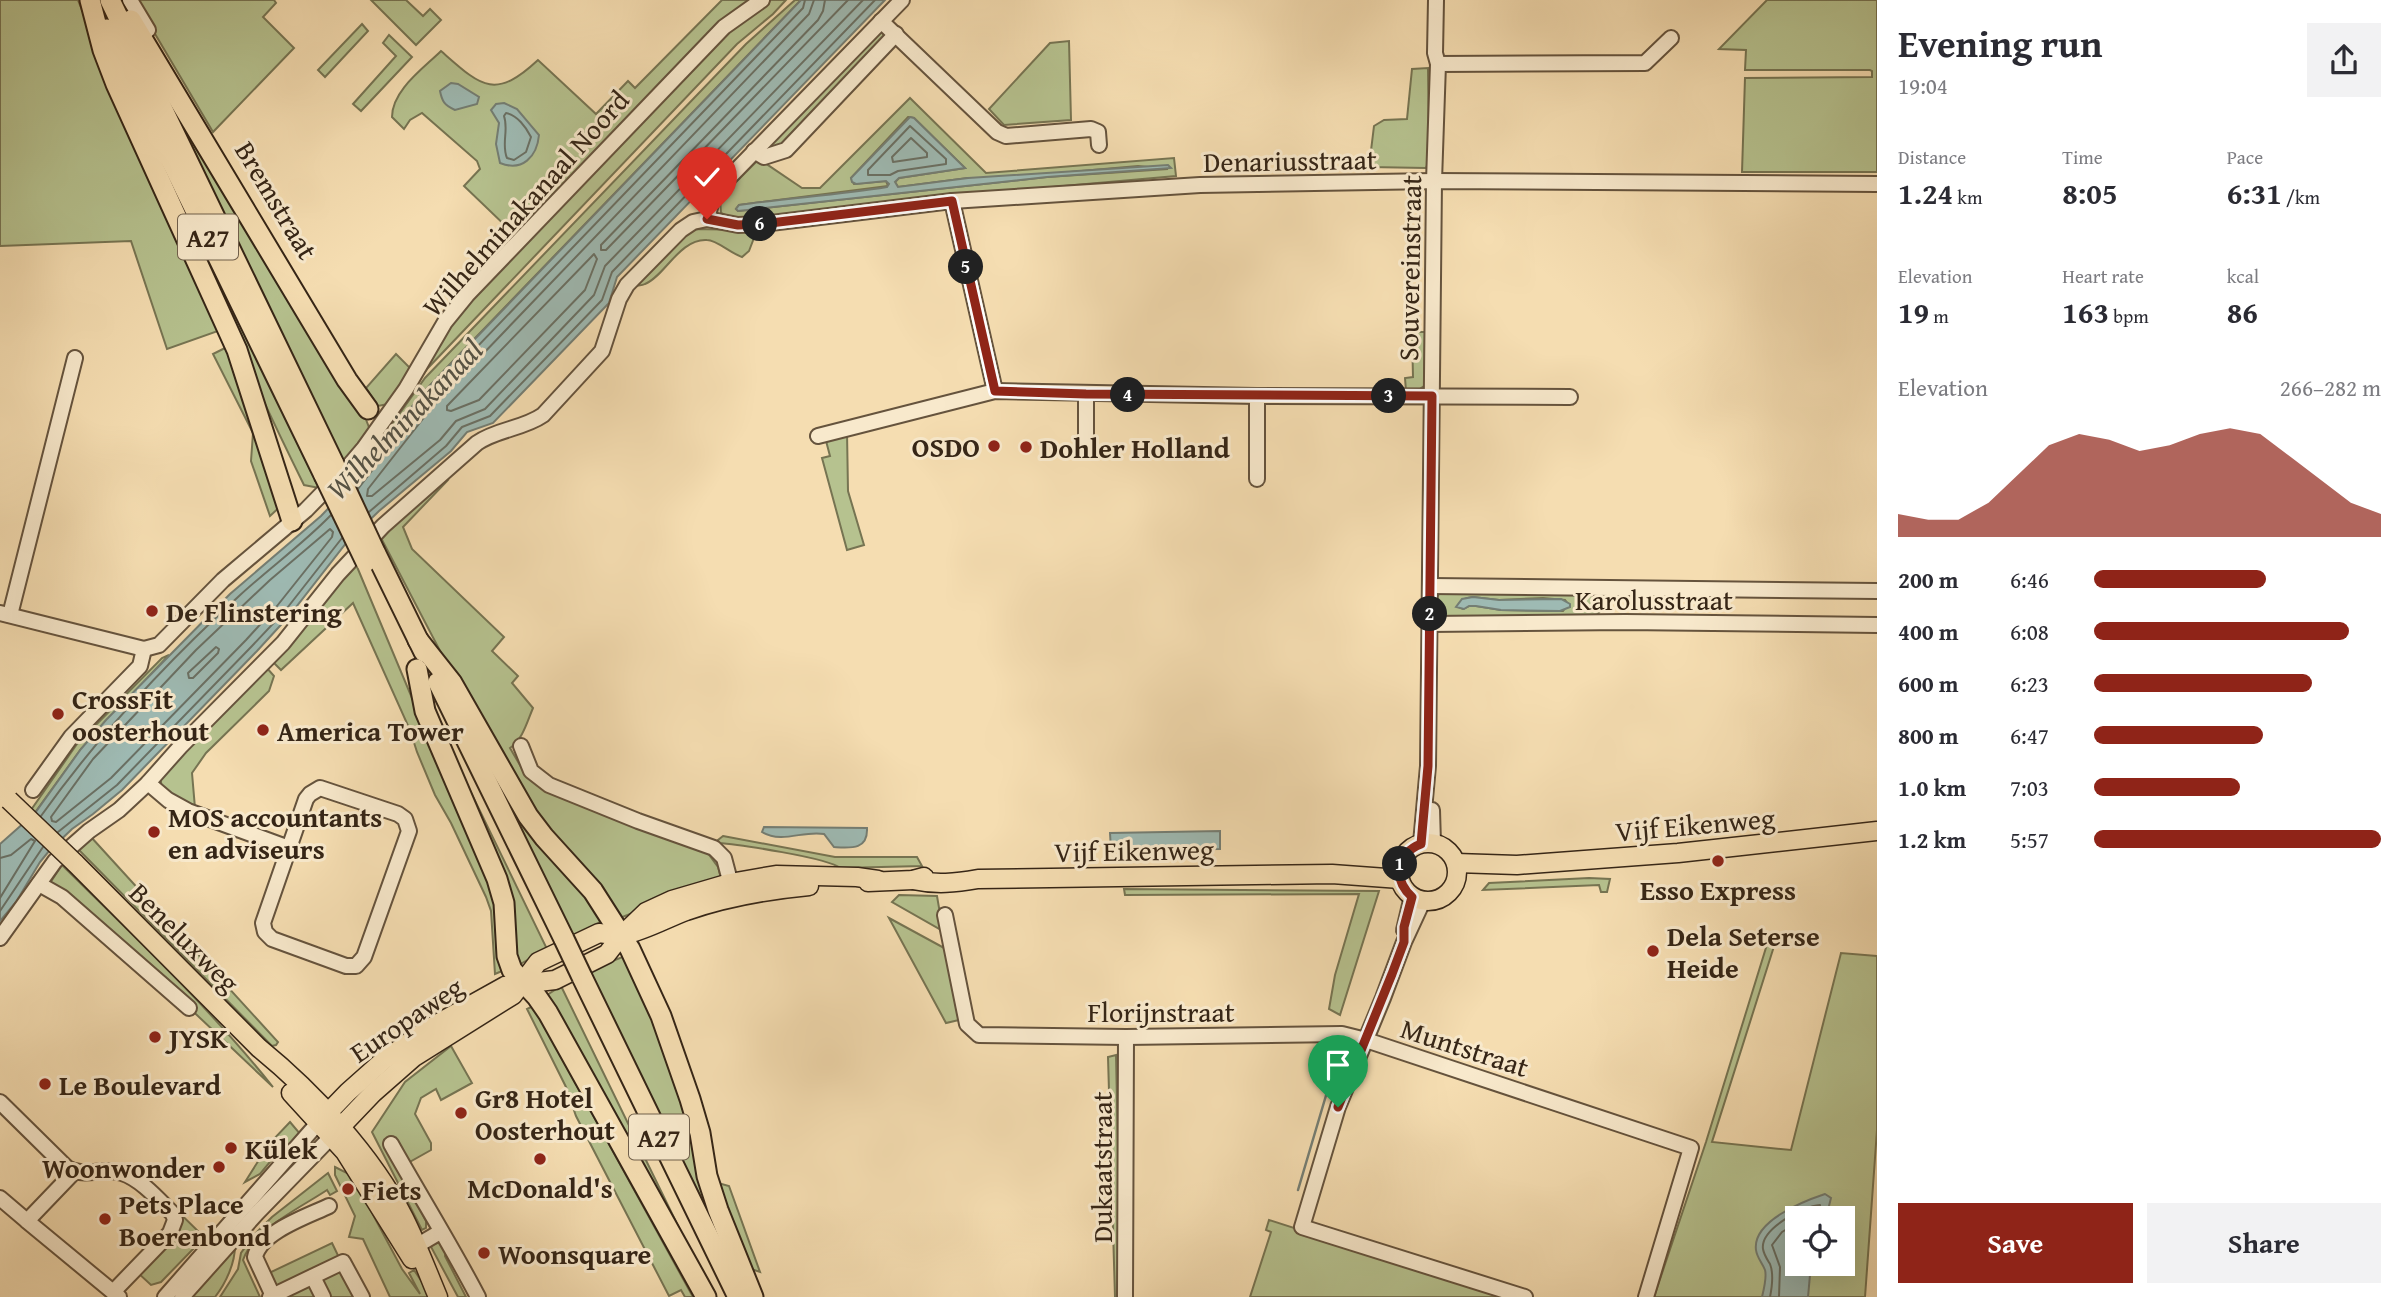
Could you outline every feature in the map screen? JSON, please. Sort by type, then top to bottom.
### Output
[{"type":"highway","name":"A27","points":[[92,0],[329,470]]},
{"type":"highway","name":"A27","points":[[92,0],[103,50],[117,84],[237,350],[292,521]]},
{"type":"highway","name":"A27","points":[[110,0],[370,557],[417,668],[558,942]]},
{"type":"highway","name":"A27","points":[[116,0],[137,28],[347,380],[376,414]]},
{"type":"highway","name":"A27","points":[[370,557],[418,640],[723,1297]]},
{"type":"highway","name":"A27","points":[[418,640],[452,683],[528,816],[593,891],[630,949],[661,1016],[690,1098],[702,1142],[707,1176],[753,1297]]},
{"type":"highway","name":"A27","points":[[417,668],[425,711],[497,879],[504,903],[507,956],[512,971],[548,1013],[706,1297]]},
{"type":"highway","name":"A27","points":[[576,980],[738,1297]]},
{"type":"main road","name":"Beneluxweg","points":[[5,796],[259,1048],[267,1064],[329,1125],[412,1248],[438,1297]]},
{"type":"main road","name":"Vijf Eikenweg","points":[[1457,870],[1678,853],[1877,831]]},
{"type":"main road","points":[[1427,843],[1447,850],[1457,870],[1455,885],[1445,897],[1438,900],[1417,899],[1402,886],[1400,872],[1408,851],[1427,843]]},
{"type":"main road","name":"Vijf Eikenweg","points":[[621,936],[646,912],[672,900],[733,890],[913,880],[928,876],[978,879],[1400,872]]},
{"type":"main road","name":"Europaweg","points":[[329,1125],[414,1057],[513,995],[534,965],[598,933],[621,936]]},
{"type":"street","name":"Bremstraat","points":[[130,0],[376,414]]},
{"type":"street","name":"Wilhelminakanaal Noord","points":[[33,790],[71,737],[140,666],[144,649],[159,645],[223,580],[322,495],[346,468],[376,414],[406,389],[445,322],[467,295],[724,27],[762,0]]},
{"type":"street","points":[[0,938],[55,862],[148,783],[283,643],[338,574],[383,526],[477,443],[543,415],[603,351],[619,299],[627,285],[685,226],[707,219],[714,193],[902,0]]},
{"type":"street","name":"Souvereinstraat","points":[[1427,843],[1434,181],[1438,64],[1435,53],[1436,0]]},
{"type":"street","points":[[881,21],[998,132],[1006,136],[1091,129],[1098,132],[1099,145]]},
{"type":"street","points":[[754,151],[764,158],[786,150],[896,34]]},
{"type":"street","points":[[1438,64],[1645,63],[1671,38]]},
{"type":"street","name":"Denariusstraat","points":[[707,219],[738,225],[762,224],[952,201],[1200,185],[1434,181],[1877,184]]},
{"type":"street","points":[[952,201],[995,391]]},
{"type":"street","points":[[75,358],[5,614],[144,649]]},
{"type":"street","points":[[818,436],[995,391],[1257,396],[1570,397]]},
{"type":"street","points":[[1086,394],[1086,452]]},
{"type":"street","points":[[1257,396],[1257,480]]},
{"type":"street","name":"Karolusstraat","points":[[1431,586],[1877,591]]},
{"type":"street","name":"Karolusstraat","points":[[1430,624],[1625,622],[1877,625]]},
{"type":"street","points":[[521,746],[531,771],[549,785],[714,848],[724,858],[733,890]]},
{"type":"street","points":[[148,783],[168,800],[188,811],[289,848]]},
{"type":"street","points":[[320,788],[385,809],[405,819],[409,831],[365,957],[356,966],[346,966],[272,939],[265,932],[263,923],[289,848],[307,799],[320,788]]},
{"type":"street","points":[[39,884],[62,897],[189,1008]]},
{"type":"street","points":[[1366,1040],[1404,942],[1404,927],[1417,899]]},
{"type":"street","name":"Florijnstraat","points":[[945,915],[967,1024],[979,1035],[1126,1037],[1342,1034],[1366,1040]]},
{"type":"street","name":"Dukaatstraat","points":[[1125,1297],[1126,1037]]},
{"type":"street","name":"Muntstraat","points":[[1525,1297],[1302,1227],[1338,1107],[1366,1040],[1691,1148],[1646,1297]]},
{"type":"street","points":[[0,1102],[74,1172],[119,1172],[132,1177],[173,1214],[174,1226],[117,1291],[98,1281],[0,1198]]},
{"type":"street","name":"Europaweg","points":[[165,1297],[329,1125]]},
{"type":"street","name":"Europaweg","points":[[181,1297],[257,1213],[329,1125]]},
{"type":"street","points":[[391,1144],[440,1232],[452,1246],[478,1297]]},
{"type":"street","points":[[27,1221],[74,1172]]},
{"type":"street","points":[[329,1206],[274,1232],[256,1250],[255,1257],[271,1296],[343,1262],[362,1297]]},
{"type":"street","points":[[412,1248],[440,1232]]},
{"type":"street","points":[[313,1277],[323,1297]]},
{"type":"green space","points":[[0,0],[78,0],[218,331],[167,349],[131,241],[0,246]]},
{"type":"green space","points":[[135,0],[274,0],[276,3],[263,17],[294,48],[213,132]]},
{"type":"green space","points":[[371,0],[406,0],[423,16],[430,9],[441,20],[416,45]]},
{"type":"green space","points":[[722,0],[753,0],[515,235],[464,186],[480,169],[477,161],[422,113],[410,120],[404,129],[392,117],[393,107],[403,89],[441,51],[467,73],[488,84],[510,81],[538,60],[596,114],[628,81],[635,88]]},
{"type":"green space","points":[[770,0],[786,0],[737,44],[428,368],[406,398],[456,316],[725,33]]},
{"type":"green space","points":[[795,0],[801,0],[420,396],[353,482],[350,478],[365,462],[425,378],[746,44]]},
{"type":"green space","points":[[1767,0],[1877,0],[1877,172],[1742,172],[1745,78],[1872,77],[1870,70],[1745,70],[1746,50],[1719,49]]},
{"type":"green space","points":[[362,24],[368,31],[325,77],[318,70]]},
{"type":"green space","points":[[881,29],[889,37],[780,149],[762,153]]},
{"type":"green space","points":[[389,35],[412,57],[361,111],[353,104],[396,56],[383,43]]},
{"type":"green space","points":[[1069,41],[1071,120],[1004,125],[989,109],[1050,43]]},
{"type":"green space","points":[[116,68],[319,488],[304,485],[207,277]]},
{"type":"green space","points":[[1428,68],[1429,161],[1426,168],[1369,167],[1374,126],[1384,120],[1407,119],[1412,69]]},
{"type":"green space","points":[[156,79],[365,417],[370,430],[343,465]]},
{"type":"green space","points":[[910,98],[986,173],[1174,158],[1176,176],[760,217],[734,219],[721,213],[720,198],[759,159],[802,188],[820,188]],"holes":[[[908,117],[914,118],[965,168],[899,178],[895,182],[898,187],[968,178],[1003,178],[1138,166],[1168,169],[1047,177],[738,211],[736,209],[739,205],[888,186],[886,181],[854,184],[851,178]]]},
{"type":"green space","points":[[689,229],[757,230],[749,251],[742,257],[711,241],[697,241],[681,251],[652,280],[644,285],[634,286]]},
{"type":"green space","points":[[1412,332],[1425,332],[1424,386],[1417,391],[1406,391],[1405,378],[1413,377]]},
{"type":"green space","points":[[227,347],[284,503],[270,516],[251,461],[253,433],[213,354]]},
{"type":"green space","points":[[396,354],[412,370],[388,404],[378,406],[366,388]]},
{"type":"green space","points":[[847,432],[848,491],[864,545],[847,550],[822,458],[830,456],[825,437]]},
{"type":"green space","points":[[447,481],[403,527],[412,549],[504,637],[492,651],[518,676],[512,683],[533,708],[521,735],[510,748],[524,772],[707,852],[718,867],[721,878],[620,918],[552,842],[461,691],[380,536],[440,482]]},
{"type":"green space","points":[[355,562],[497,901],[502,971],[495,974],[491,911],[486,897],[435,795],[410,730],[353,603],[281,670],[272,661]]},
{"type":"green space","points":[[1439,594],[1616,594],[1595,617],[1446,616],[1437,613],[1435,608]],"holes":[[[1470,597],[1499,600],[1543,598],[1565,600],[1568,604],[1563,611],[1458,607]]]},
{"type":"green space","points":[[169,655],[81,749],[34,814],[31,810],[77,744],[162,658]]},
{"type":"green space","points":[[266,667],[274,676],[269,691],[206,753],[192,773],[195,808],[167,793],[161,783],[161,777],[208,724]]},
{"type":"green space","points":[[464,712],[606,917],[591,929],[572,939]]},
{"type":"green space","points":[[445,739],[547,949],[515,967]]},
{"type":"green space","points":[[723,836],[835,857],[917,857],[922,866],[840,868],[802,856],[718,843]]},
{"type":"green space","points":[[91,837],[278,1042],[276,1045],[272,1046],[76,847]]},
{"type":"green space","points":[[62,865],[197,1001],[273,1087],[144,965],[50,883]]},
{"type":"green space","points":[[1610,879],[1607,892],[1601,892],[1599,885],[1483,890],[1489,883]]},
{"type":"green space","points":[[1124,889],[1379,891],[1340,1015],[1329,1009],[1335,975],[1359,894],[1125,895]]},
{"type":"green space","points":[[899,895],[937,896],[943,931],[892,902]]},
{"type":"green space","points":[[889,918],[946,949],[959,1020],[946,1023]]},
{"type":"green space","points":[[1769,938],[1776,940],[1712,1142],[1791,1150],[1841,953],[1877,956],[1877,1130],[1865,1297],[1654,1297],[1706,1142]]},
{"type":"green space","points":[[625,956],[649,1003],[746,1297],[587,971]]},
{"type":"green space","points":[[561,986],[700,1271],[544,997]]},
{"type":"green space","points":[[533,1006],[693,1297],[685,1297],[681,1290],[669,1296],[576,1116],[566,1087],[527,1009]]},
{"type":"green space","points":[[451,1046],[472,1083],[441,1100],[436,1089],[421,1098],[415,1114],[431,1143],[431,1150],[406,1164],[386,1144],[426,1221],[426,1228],[422,1230],[372,1132],[405,1082]]},
{"type":"green space","points":[[1116,1055],[1121,1297],[1115,1297],[1108,1057]]},
{"type":"green space","points":[[290,1122],[301,1135],[279,1151],[260,1174],[245,1182],[269,1144]]},
{"type":"green space","points":[[335,1167],[355,1181],[402,1269],[420,1294],[409,1273],[414,1270],[432,1297],[390,1297],[363,1239],[349,1237],[355,1216],[335,1175]]},
{"type":"green space","points":[[328,1173],[337,1191],[330,1195],[327,1190],[291,1212],[267,1229],[249,1249],[243,1260],[260,1297],[220,1297],[238,1269],[241,1253],[254,1235],[272,1217]]},
{"type":"green space","points":[[718,1183],[729,1186],[760,1272],[751,1269]]},
{"type":"green space","points":[[159,1193],[200,1233],[198,1244],[161,1282],[151,1285],[137,1272],[177,1229]]},
{"type":"green space","points":[[1269,1220],[1509,1297],[1250,1297],[1271,1232],[1266,1230]]},
{"type":"green space","points":[[441,1242],[446,1250],[445,1256],[466,1297],[458,1297],[430,1245]]},
{"type":"green space","points":[[332,1243],[358,1297],[275,1297],[267,1274]]},
{"type":"green space","points":[[235,1246],[229,1273],[215,1297],[191,1297]]},
{"type":"water","name":"Wilhelminakanaal","points":[[801,0],[885,0],[617,277],[609,303],[493,423],[467,432],[451,451],[379,511],[347,542],[289,616],[257,651],[122,790],[72,829],[49,851],[16,902],[0,921],[0,844],[35,813],[81,749],[106,720],[230,594],[321,516],[365,470],[420,396]]},
{"type":"water","points":[[451,83],[458,84],[479,97],[477,104],[455,110],[448,106],[440,91]]},
{"type":"water","points":[[504,103],[517,109],[539,135],[532,156],[515,166],[500,163],[496,144],[499,123],[491,110],[496,104]]},
{"type":"water","points":[[910,117],[965,168],[899,178],[895,182],[898,187],[968,178],[1168,165],[1171,168],[1047,177],[738,211],[736,209],[739,205],[887,187],[889,184],[886,181],[856,184],[851,178]]},
{"type":"water","points":[[1473,597],[1499,600],[1561,599],[1570,604],[1570,607],[1560,611],[1456,607],[1462,599]]},
{"type":"water","points":[[764,827],[867,828],[867,835],[861,844],[846,848],[834,847],[824,834],[778,837],[762,832]]},
{"type":"water","points":[[1220,831],[1220,849],[1111,850],[1110,833]]},
{"type":"water","points":[[1825,1194],[1831,1198],[1829,1206],[1797,1206]]},
{"type":"water","points":[[1785,1212],[1785,1276],[1810,1276],[1808,1297],[1762,1297],[1766,1273],[1757,1255],[1757,1240],[1762,1230]]},
{"type":"waterway","points":[[1298,1190],[1330,1082]]},
{"type":"place","name":"OSDO","points":[[994,446]]},
{"type":"place","name":"Dohler Holland","points":[[1026,447]]},
{"type":"place","name":"De Flinstering","points":[[152,611]]},
{"type":"place","name":"CrossFit oosterhout","points":[[58,714]]},
{"type":"place","name":"America Tower","points":[[263,730]]},
{"type":"place","name":"MOS accountants en adviseurs","points":[[154,832]]},
{"type":"place","name":"Esso Express","points":[[1718,861]]},
{"type":"place","name":"Dela Seterse Heide","points":[[1653,951]]},
{"type":"place","name":"JYSK","points":[[155,1037]]},
{"type":"place","name":"Le Boulevard","points":[[45,1084]]},
{"type":"place","name":"Gr8 Hotel Oosterhout","points":[[461,1113]]},
{"type":"place","name":"Külek","points":[[231,1148]]},
{"type":"place","name":"McDonald's","points":[[540,1159]]},
{"type":"place","name":"Woonwonder","points":[[219,1167]]},
{"type":"place","name":"Fiets","points":[[348,1189]]},
{"type":"place","name":"Pets Place Boerenbond","points":[[105,1219]]},
{"type":"place","name":"Woonsquare","points":[[484,1253]]},
{"type":"route","points":[[707,219],[738,225],[762,224],[952,201],[995,391],[1432,396],[1428,766],[1421,844],[1408,851],[1400,865],[1402,886],[1412,897],[1404,927],[1404,942],[1338,1107]]}]
